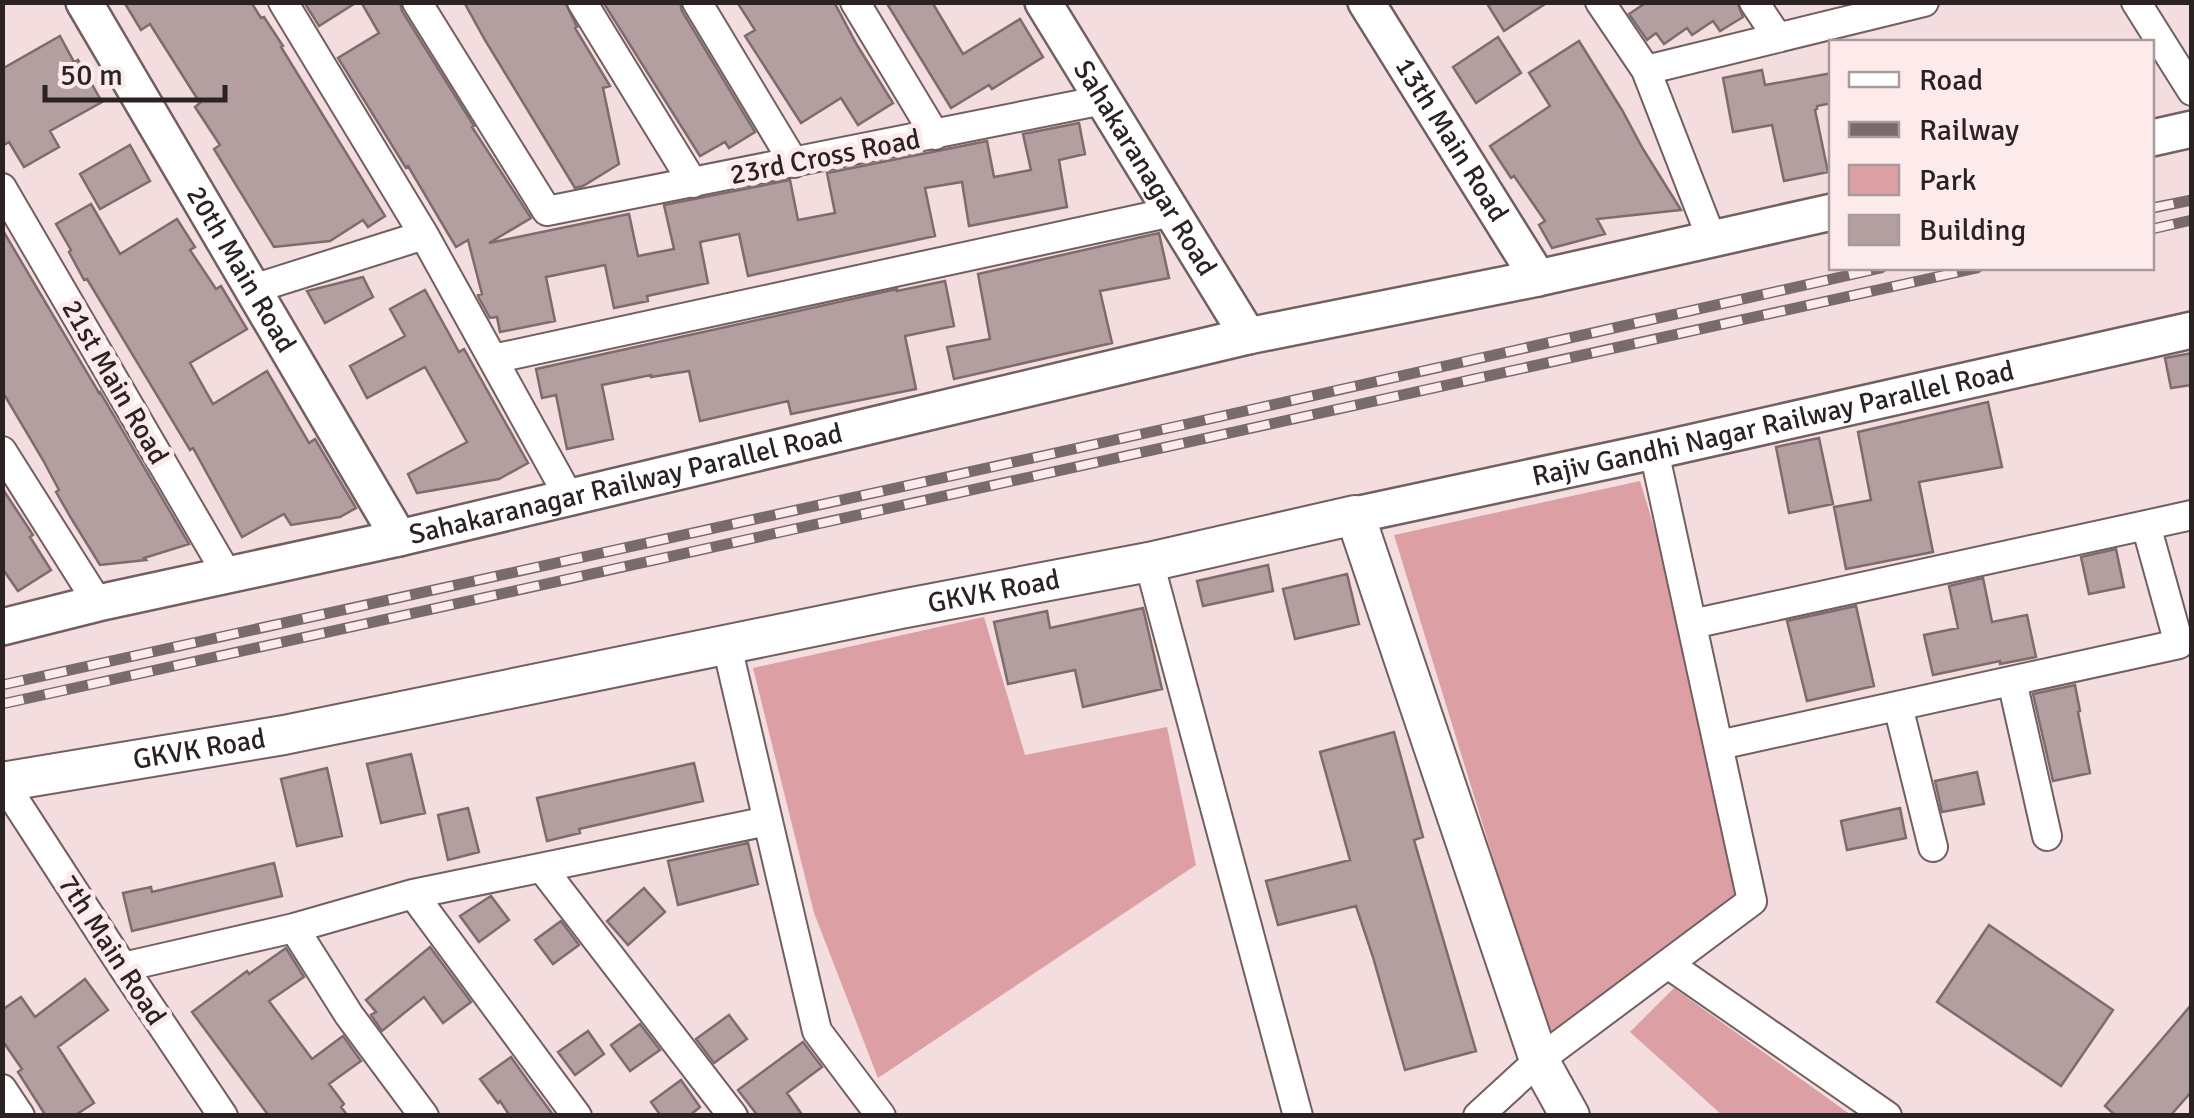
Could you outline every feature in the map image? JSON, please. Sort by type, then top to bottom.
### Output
[{"type":"main road","name":"GKVK Road","points":[[8,799],[284,735],[1149,562],[1355,514]]},
{"type":"main road","points":[[1355,514],[1539,1060],[1570,1116]]},
{"type":"street","name":"20th Main Road","points":[[84,2],[399,538]]},
{"type":"street","points":[[283,2],[424,236],[569,497]]},
{"type":"street","name":"23rd Cross Road","points":[[418,2],[547,211],[1103,100]]},
{"type":"street","points":[[582,2],[693,182]]},
{"type":"street","points":[[697,2],[794,163]]},
{"type":"street","points":[[855,2],[935,135]]},
{"type":"street","name":"Sahakaranagar Road","points":[[1042,2],[1248,336]]},
{"type":"street","name":"13th Main Road","points":[[1366,2],[1538,278]]},
{"type":"street","points":[[1600,2],[1646,70],[1712,240]]},
{"type":"street","points":[[1754,2],[1778,38]]},
{"type":"street","points":[[2136,2],[2192,91]]},
{"type":"street","points":[[1646,70],[1907,4]]},
{"type":"street","points":[[2154,138],[2192,129]]},
{"type":"street","name":"21st Main Road","points":[[2,188],[228,576]]},
{"type":"street","points":[[493,359],[1172,212]]},
{"type":"street","name":"Sahakaranagar Railway Parallel Road","points":[[2,627],[399,538],[1248,336],[1538,278],[1829,213]]},
{"type":"street","points":[[253,289],[424,236]]},
{"type":"street","name":"Rajiv Gandhi Nagar Railway Parallel Road","points":[[1355,514],[1654,452],[2192,330]]},
{"type":"street","points":[[2,451],[98,603]]},
{"type":"street","points":[[1478,1116],[1539,1060],[1752,901],[1654,452]]},
{"type":"street","points":[[1692,624],[2192,515]]},
{"type":"street","points":[[1718,745],[2185,644],[2146,524]]},
{"type":"street","points":[[1149,562],[1298,1116]]},
{"type":"street","points":[[727,646],[818,1031],[881,1116]]},
{"type":"street","points":[[2012,681],[2048,836]]},
{"type":"street","points":[[1898,706],[1933,847]]},
{"type":"street","name":"7th Main Road","points":[[8,799],[224,1116]]},
{"type":"street","points":[[123,968],[294,928],[412,894],[768,821]]},
{"type":"street","points":[[542,868],[733,1116]]},
{"type":"street","points":[[412,894],[577,1116]]},
{"type":"street","points":[[294,928],[349,1015],[424,1116]]},
{"type":"street","points":[[1668,964],[1887,1116]]},
{"type":"street","points":[[2,1089],[20,1116]]},
{"type":"green space","points":[[1640,481],[1669,576],[1742,892],[1547,1034],[1394,535]]},
{"type":"green space","points":[[984,617],[1025,755],[1167,727],[1196,865],[878,1078],[814,913],[753,668]]},
{"type":"green space","points":[[1674,988],[1851,1115],[1722,1115],[1630,1032]]},
{"type":"building","points":[[124,2],[251,2],[283,46],[385,216],[368,227],[363,220],[330,241],[274,247],[214,149],[220,145],[195,107],[200,103],[150,24],[141,30]]},
{"type":"building","points":[[304,2],[357,2],[319,26]]},
{"type":"building","points":[[361,2],[400,2],[472,127],[531,218],[489,243],[629,214],[638,256],[674,249],[664,205],[790,180],[798,220],[835,213],[827,173],[987,141],[994,177],[1031,170],[1023,134],[1079,123],[1085,154],[1059,160],[1067,207],[969,226],[962,182],[925,188],[935,236],[748,276],[739,234],[700,242],[708,283],[647,296],[648,301],[614,308],[605,265],[546,277],[555,321],[500,332],[497,317],[490,318],[479,298],[482,294],[468,240],[456,247],[338,58],[379,33]]},
{"type":"building","points":[[464,2],[565,2],[575,28],[610,86],[603,88],[619,164],[575,188]]},
{"type":"building","points":[[603,2],[680,2],[755,132],[729,148],[725,142],[700,156]]},
{"type":"building","points":[[737,2],[834,2],[893,103],[858,125],[841,98],[801,123],[745,36],[755,30]]},
{"type":"building","points":[[886,2],[932,2],[963,54],[1020,19],[1043,57],[992,89],[989,85],[951,108]]},
{"type":"building","points":[[1486,2],[1548,2],[1504,31]]},
{"type":"building","points":[[1647,2],[1737,2],[1743,17],[1720,31],[1713,21],[1692,35],[1687,28],[1664,44],[1656,33],[1647,40],[1629,14]]},
{"type":"building","points":[[60,36],[102,102],[50,131],[59,147],[24,167],[9,142],[2,146],[2,69]]},
{"type":"building","points":[[1498,37],[1521,73],[1476,103],[1453,67]]},
{"type":"building","points":[[1579,41],[1681,210],[1597,219],[1605,234],[1552,248],[1539,225],[1545,221],[1490,146],[1550,106],[1529,73]]},
{"type":"building","points":[[1762,70],[1765,85],[1829,74],[1829,104],[1815,110],[1828,172],[1784,181],[1772,125],[1733,132],[1723,78]]},
{"type":"building","points":[[130,145],[150,181],[100,209],[80,174]]},
{"type":"building","points":[[91,204],[120,254],[177,219],[195,247],[190,250],[216,289],[221,286],[247,329],[190,363],[213,404],[267,371],[309,443],[315,439],[356,508],[340,517],[291,525],[284,514],[242,537],[193,448],[190,450],[87,279],[84,280],[56,224]]},
{"type":"building","points":[[2,229],[189,544],[146,560],[100,565],[71,518],[43,460],[2,391]]},
{"type":"building","points":[[1159,233],[1169,278],[1100,291],[1112,343],[954,379],[947,347],[990,339],[978,274]]},
{"type":"building","points":[[363,277],[373,297],[325,323],[307,291]]},
{"type":"building","points":[[945,281],[954,326],[905,336],[916,389],[791,414],[788,401],[700,421],[689,371],[651,375],[602,385],[613,439],[567,449],[556,395],[542,398],[536,369]]},
{"type":"building","points":[[425,290],[459,352],[464,349],[528,463],[499,479],[417,493],[408,474],[467,442],[425,367],[367,398],[350,366],[405,336],[390,309]]},
{"type":"building","points":[[2192,353],[2192,385],[2171,388],[2165,358]]},
{"type":"building","points":[[1988,402],[2002,467],[1919,482],[1933,552],[1846,569],[1834,507],[1871,500],[1858,432]]},
{"type":"building","points":[[1819,438],[1833,504],[1789,513],[1776,447]]},
{"type":"building","points":[[2,488],[51,570],[18,591],[2,568]]},
{"type":"building","points":[[2116,549],[2124,587],[2089,594],[2081,557]]},
{"type":"building","points":[[1268,565],[1273,591],[1203,606],[1197,581]]},
{"type":"building","points":[[1347,574],[1359,624],[1295,639],[1283,589]]},
{"type":"building","points":[[1983,578],[1992,622],[2027,615],[2036,657],[1933,675],[1924,635],[1958,628],[1949,586]]},
{"type":"building","points":[[1856,606],[1874,686],[1807,701],[1787,621]]},
{"type":"building","points":[[1143,608],[1162,689],[1083,707],[1075,670],[1008,684],[994,622],[1047,611],[1050,628]]},
{"type":"building","points":[[2075,685],[2090,773],[2053,781],[2033,694]]},
{"type":"building","points":[[1394,732],[1423,837],[1414,840],[1476,1051],[1405,1070],[1356,906],[1278,925],[1266,881],[1350,860],[1320,752]]},
{"type":"building","points":[[411,754],[425,813],[381,823],[367,764]]},
{"type":"building","points":[[694,763],[703,801],[579,829],[580,833],[547,841],[537,798]]},
{"type":"building","points":[[327,768],[342,836],[297,846],[281,779]]},
{"type":"building","points":[[1977,772],[1984,804],[1942,812],[1935,781]]},
{"type":"building","points":[[468,808],[479,852],[448,860],[438,815]]},
{"type":"building","points":[[1900,808],[1906,838],[1847,850],[1841,821]]},
{"type":"building","points":[[748,843],[758,884],[678,905],[668,861]]},
{"type":"building","points":[[274,863],[282,896],[132,931],[123,893],[151,887],[152,892]]},
{"type":"building","points":[[644,888],[665,912],[628,945],[607,921]]},
{"type":"building","points":[[491,896],[509,920],[479,942],[460,916]]},
{"type":"building","points":[[561,921],[579,945],[553,964],[535,940]]},
{"type":"building","points":[[1989,925],[2113,1010],[2061,1086],[1937,1002]]},
{"type":"building","points":[[430,947],[471,1002],[443,1023],[424,997],[382,1031],[371,1015],[376,1012],[366,1000]]},
{"type":"building","points":[[286,948],[304,977],[269,1001],[312,1059],[343,1036],[361,1061],[329,1084],[348,1116],[269,1116],[192,1012]]},
{"type":"building","points":[[85,979],[108,1010],[58,1047],[94,1103],[74,1116],[46,1116],[2,1040],[2,1010],[21,997],[35,1017]]},
{"type":"building","points":[[2192,1004],[2192,1091],[2170,1116],[2116,1116],[2105,1106]]},
{"type":"building","points":[[729,1015],[747,1039],[714,1063],[696,1039]]},
{"type":"building","points":[[640,1024],[660,1050],[630,1071],[611,1045]]},
{"type":"building","points":[[588,1031],[604,1054],[575,1075],[558,1052]]},
{"type":"building","points":[[803,1042],[822,1067],[787,1093],[803,1116],[758,1116],[738,1090]]},
{"type":"building","points":[[511,1057],[554,1116],[510,1116],[480,1079]]},
{"type":"building","points":[[681,1080],[700,1107],[689,1116],[661,1116],[651,1102]]},
{"type":"railway","points":[[2154,208],[2192,200]]},
{"type":"railway","points":[[2154,229],[2192,220]]},
{"type":"railway","points":[[2,685],[1872,270]]},
{"type":"railway","points":[[2,704],[1968,270]]}]
